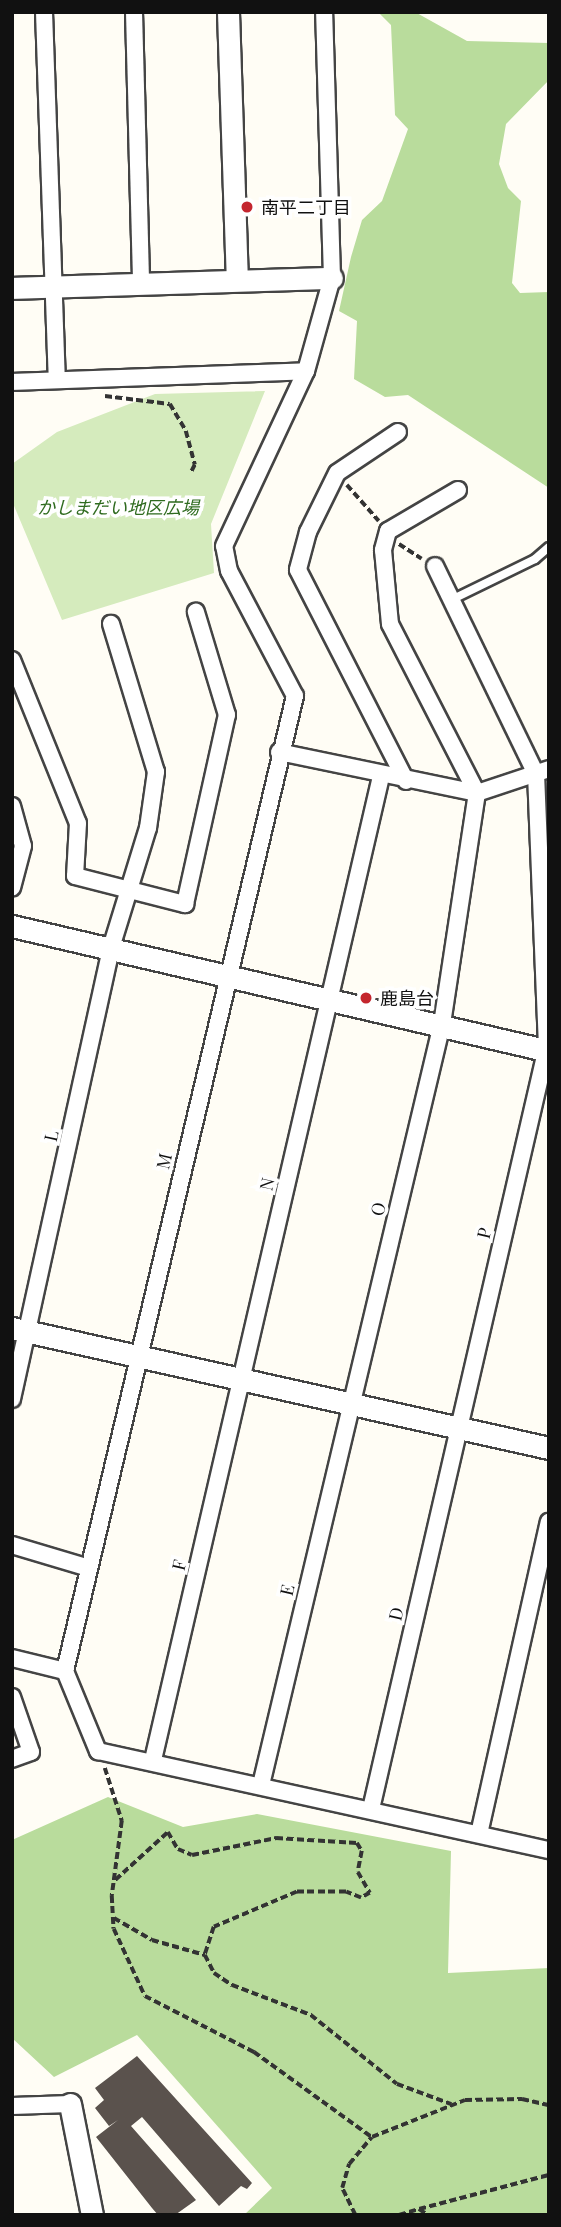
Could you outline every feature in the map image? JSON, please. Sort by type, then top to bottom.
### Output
[{"type":"street","points":[[44,12],[57,380]]},
{"type":"street","points":[[134,12],[141,284]]},
{"type":"street","points":[[228,12],[237,280]]},
{"type":"street","name":"M","points":[[65,1671],[86,1567],[279,752],[295,696],[229,571],[224,546],[306,370],[332,278],[324,12]]},
{"type":"street","points":[[12,288],[332,278]]},
{"type":"street","points":[[12,382],[306,370]]},
{"type":"street","points":[[398,432],[337,473],[308,532],[298,570],[406,781]]},
{"type":"street","points":[[458,490],[386,534],[390,624],[477,793]]},
{"type":"street","points":[[279,752],[381,776],[477,793],[542,771],[435,566]]},
{"type":"street","points":[[12,660],[78,823],[75,876],[185,904],[227,715],[196,612]]},
{"type":"street","name":"L","points":[[12,1399],[21,1330],[111,948],[148,828],[156,772],[111,624]]},
{"type":"street","name":"P","points":[[459,1428],[548,1049],[542,771]]},
{"type":"street","name":"N","points":[[242,1379],[381,776]]},
{"type":"street","name":"O","points":[[351,1404],[442,1024],[477,793]]},
{"type":"street","points":[[12,806],[23,846],[12,888]]},
{"type":"street","points":[[12,926],[548,1049]]},
{"type":"street","points":[[21,1330],[549,1448]]},
{"type":"street","name":"F","points":[[153,1760],[242,1379]]},
{"type":"street","name":"E","points":[[261,1785],[351,1404]]},
{"type":"street","name":"D","points":[[371,1809],[459,1428]]},
{"type":"street","points":[[479,1834],[549,1522]]},
{"type":"street","points":[[12,1545],[86,1567]]},
{"type":"street","points":[[12,1658],[65,1671],[98,1751],[153,1760],[549,1850]]},
{"type":"street","points":[[12,1697],[31,1752],[12,1759]]},
{"type":"street","points":[[12,2106],[70,2104],[92,2215]]},
{"type":"lane","points":[[451,600],[549,547]]},
{"type":"path","points":[[97,395],[170,404],[186,431],[195,465],[191,472]]},
{"type":"path","points":[[337,473],[386,534],[435,566]]},
{"type":"path","points":[[98,1751],[122,1821],[113,1917],[124,1955],[145,1996],[254,2052],[372,2137]]},
{"type":"path","points":[[115,1880],[168,1832],[178,1849],[192,1855],[276,1838],[357,1843],[362,1851],[358,1872],[370,1893],[361,1898],[346,1892],[297,1892],[214,1927],[205,1955],[214,1973],[232,1985],[312,2015],[397,2084],[451,2104]]},
{"type":"path","points":[[113,1917],[152,1940],[205,1955]]},
{"type":"path","points":[[355,2215],[342,2188],[349,2164],[372,2137],[451,2104],[522,2099],[549,2105]]},
{"type":"path","points":[[399,2215],[549,2175]]},
{"type":"path","points":[[419,2209],[428,2215]]},
{"type":"green space","points":[[378,12],[415,12],[467,41],[549,43],[549,80],[506,124],[499,164],[508,188],[521,201],[512,283],[520,293],[549,292],[549,488],[408,395],[385,397],[354,379],[357,321],[339,311],[362,220],[382,201],[408,129],[395,115],[391,25]]},
{"type":"green space","name":"かしまだい地区広場","points":[[265,391],[211,524],[214,573],[62,620],[12,501],[12,464],[57,432],[155,394]]},
{"type":"green space","points":[[108,1797],[183,1827],[257,1814],[451,1851],[448,1973],[549,1968],[549,2215],[244,2215],[272,2188],[137,2035],[54,2077],[12,2038],[12,1840]]},
{"type":"building","points":[[137,2056],[252,2183],[247,2189],[241,2186],[219,2206],[142,2117],[131,2126],[196,2200],[175,2215],[158,2215],[152,2208],[96,2137],[118,2120],[109,2126],[95,2108],[104,2100],[95,2088]]},
{"type":"place","name":"南平二丁目","points":[[247,207]]},
{"type":"place","name":"鹿島台","points":[[366,998]]}]
